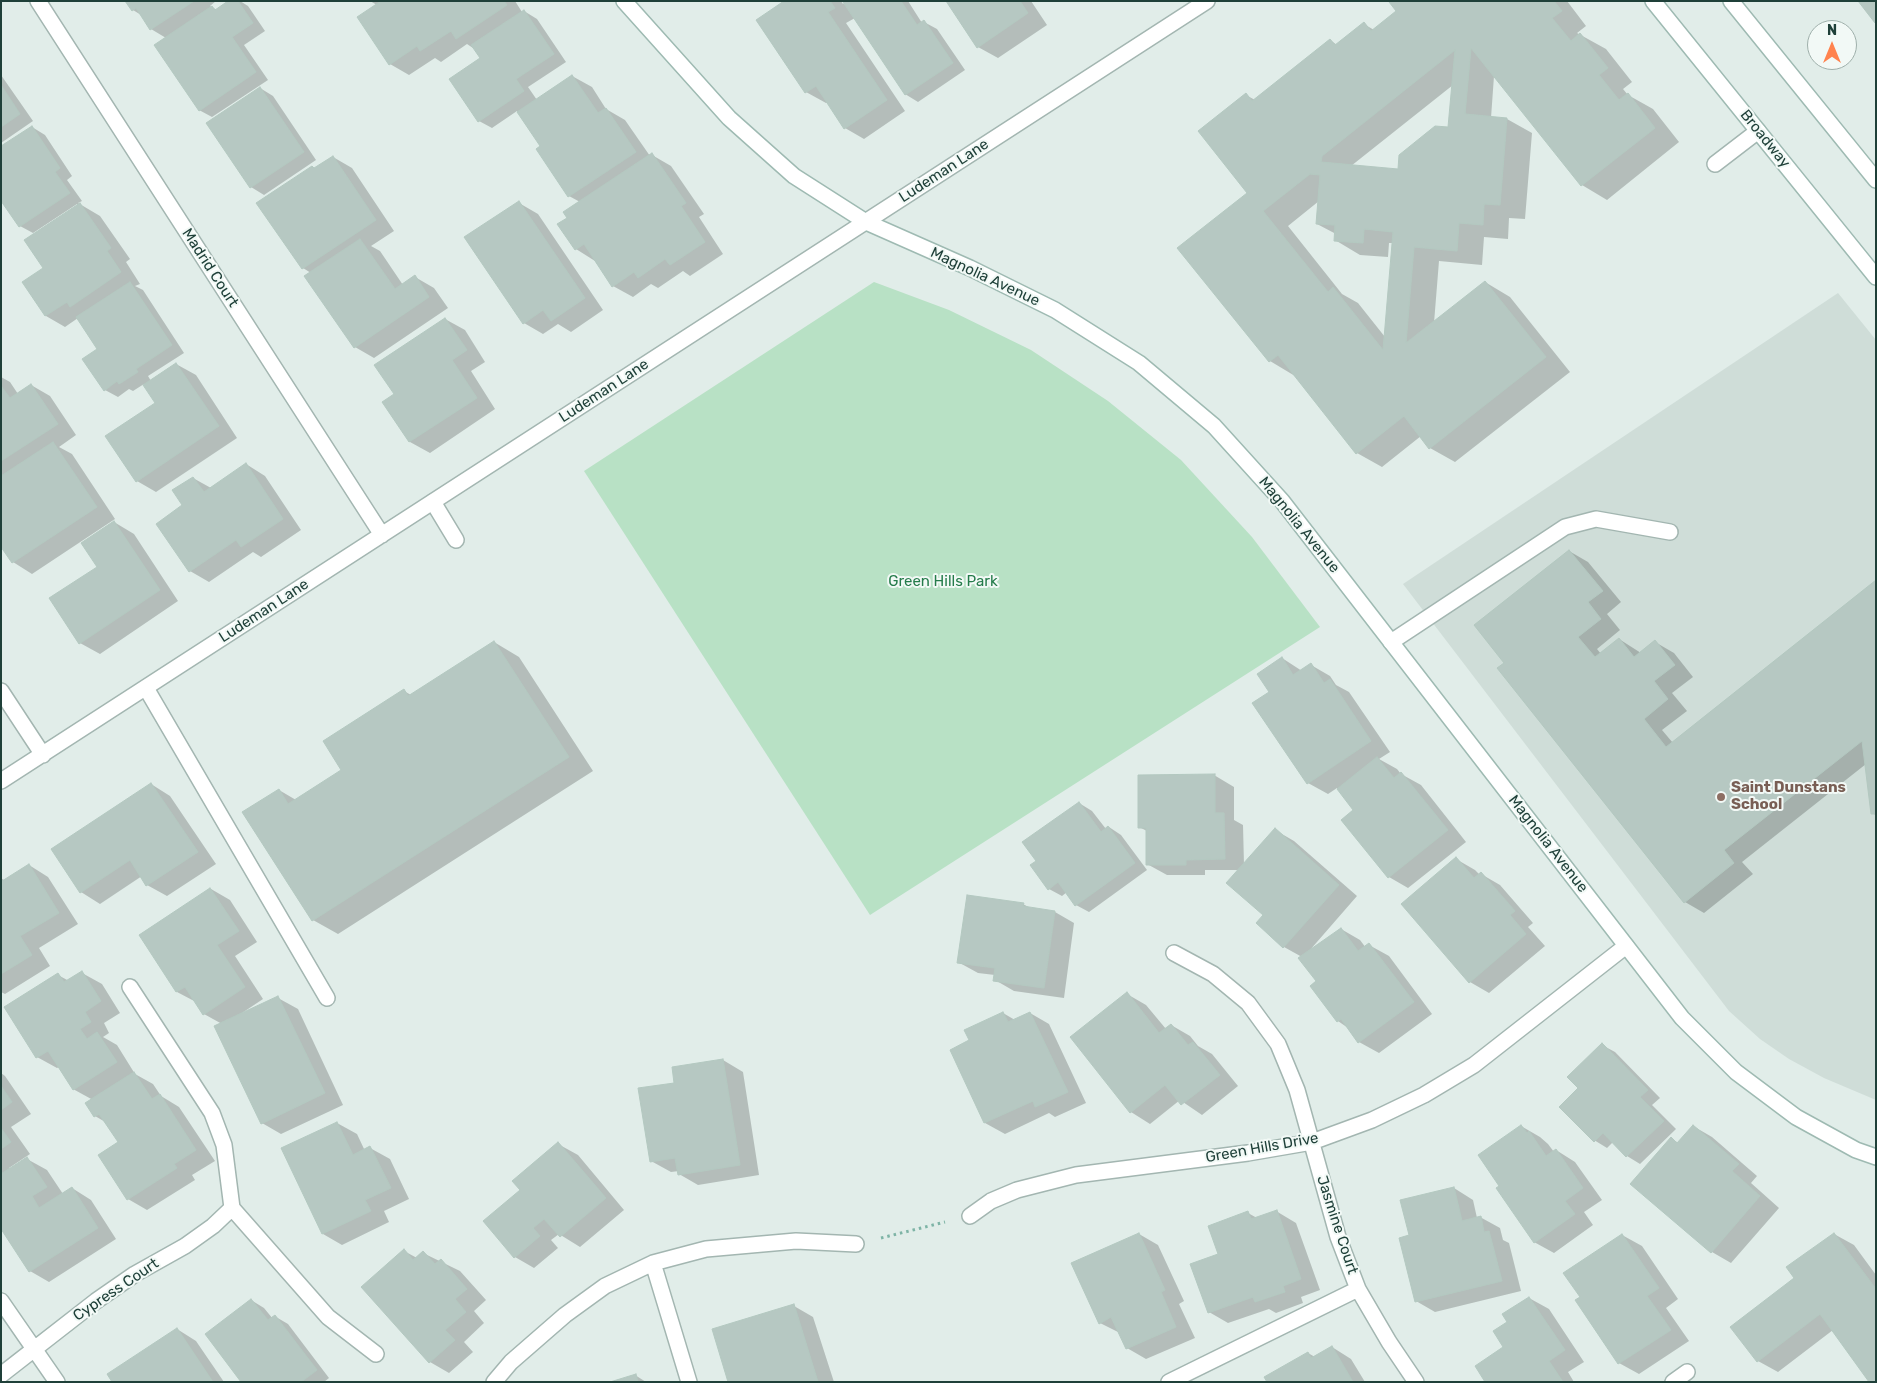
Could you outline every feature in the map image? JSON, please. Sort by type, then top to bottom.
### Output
[{"type":"street","name":"Madrid Court","points":[[38,1],[382,535]]},
{"type":"street","name":"Magnolia Avenue","points":[[624,1],[729,118],[794,176],[866,222],[970,268],[1055,310],[1139,363],[1214,426],[1282,501],[1682,1018],[1736,1072],[1796,1117],[1856,1150],[1876,1157]]},
{"type":"street","name":"Ludeman Lane","points":[[1,782],[1207,1]]},
{"type":"street","name":"Broadway","points":[[1653,1],[1876,277]]},
{"type":"street","points":[[1731,1],[1876,180]]},
{"type":"street","points":[[1715,164],[1758,131]]},
{"type":"street","points":[[433,502],[456,540]]},
{"type":"street","points":[[1391,642],[1565,527],[1596,519],[1670,532]]},
{"type":"street","points":[[146,688],[326,998]]},
{"type":"street","points":[[1,691],[43,755]]},
{"type":"street","name":"Green Hills Drive","points":[[970,1216],[991,1201],[1017,1190],[1076,1175],[1248,1153],[1312,1142],[1372,1120],[1424,1095],[1474,1065],[1626,946]]},
{"type":"street","name":"Jasmine Court","points":[[1174,953],[1213,974],[1248,1003],[1278,1044],[1298,1090],[1338,1237],[1358,1289],[1389,1342],[1416,1382]]},
{"type":"street","points":[[130,988],[212,1113],[224,1145],[232,1208],[328,1317],[376,1354]]},
{"type":"street","name":"Cypress Court","points":[[1,1375],[96,1300],[134,1274],[185,1246],[213,1226],[232,1208]]},
{"type":"street","points":[[494,1382],[511,1362],[565,1315],[605,1286],[652,1263],[706,1249],[796,1241],[856,1244]]},
{"type":"street","points":[[652,1263],[689,1382]]},
{"type":"street","points":[[1169,1382],[1358,1289]]},
{"type":"street","points":[[1,1302],[57,1382]]},
{"type":"street","points":[[1673,1382],[1687,1372]]},
{"type":"path","points":[[856,1244],[970,1216]]},
{"type":"shaded area","name":"Saint Dunstans School","points":[[1838,293],[1876,340],[1876,1100],[1824,1078],[1789,1059],[1760,1039],[1729,1011],[1403,584]]},
{"type":"green space","name":"Green Hills Park","points":[[874,282],[949,310],[1031,350],[1108,401],[1181,460],[1252,537],[1320,627],[870,915],[584,471]]},
{"type":"building","points":[[125,1],[194,1],[150,30],[136,8],[132,11]]},
{"type":"building","points":[[228,1],[238,1],[253,23],[232,37],[256,72],[199,111],[154,45],[212,6],[215,10]]},
{"type":"building","points":[[381,1],[504,1],[507,5],[456,39],[451,31],[420,51],[417,46],[389,65],[357,17]]},
{"type":"building","points":[[784,1],[830,1],[835,8],[828,12],[887,100],[844,129],[816,86],[805,93],[756,20]]},
{"type":"building","points":[[844,1],[901,1],[917,25],[924,20],[953,63],[905,95]]},
{"type":"building","points":[[946,1],[1020,1],[1028,13],[977,48]]},
{"type":"building","points":[[1554,1],[1562,11],[1552,18],[1571,41],[1580,33],[1608,68],[1599,75],[1619,100],[1628,93],[1655,128],[1581,186],[1471,48],[1465,114],[1507,118],[1500,205],[1484,204],[1483,225],[1459,223],[1457,251],[1414,247],[1406,343],[1485,281],[1546,357],[1429,449],[1404,416],[1356,454],[1278,355],[1269,362],[1177,248],[1247,193],[1198,131],[1246,93],[1252,101],[1330,39],[1335,45],[1364,22],[1371,31],[1396,11],[1389,2]],"holes":[[[1455,50],[1448,127],[1435,126],[1399,155],[1398,169],[1321,162],[1322,156]],[[1310,174],[1320,175],[1316,224],[1335,225],[1334,241],[1363,243],[1364,229],[1393,232],[1383,350],[1333,287],[1328,292],[1263,211]]]},
{"type":"building","points":[[1858,1],[1876,1],[1876,23],[1875,23]]},
{"type":"building","points":[[524,10],[554,54],[516,79],[524,91],[478,122],[449,79],[480,58],[471,45]]},
{"type":"building","points":[[572,75],[598,113],[606,108],[636,152],[568,197],[536,149],[540,146],[517,112]]},
{"type":"building","points":[[1,85],[20,114],[1,127]]},
{"type":"building","points":[[260,87],[304,152],[250,188],[206,123]]},
{"type":"building","points":[[32,126],[60,168],[55,172],[70,193],[19,227],[1,201],[1,146]]},
{"type":"building","points":[[652,153],[686,203],[681,206],[705,242],[670,265],[665,259],[638,278],[634,272],[612,287],[584,244],[575,250],[557,224],[567,218],[563,212]]},
{"type":"building","points":[[333,156],[376,220],[302,269],[256,203],[312,166],[314,168]]},
{"type":"building","points":[[519,201],[585,298],[551,321],[543,310],[523,324],[464,237]]},
{"type":"building","points":[[80,203],[111,248],[107,251],[121,272],[70,307],[67,302],[45,316],[22,282],[43,268],[24,240]]},
{"type":"building","points":[[360,239],[395,289],[415,275],[429,297],[354,348],[304,276]]},
{"type":"building","points":[[130,282],[172,345],[136,369],[138,372],[119,384],[117,381],[104,391],[82,359],[97,349],[76,317]]},
{"type":"building","points":[[445,318],[467,350],[452,360],[477,398],[409,442],[382,402],[394,394],[374,365]]},
{"type":"building","points":[[176,363],[219,426],[136,482],[105,436],[155,403],[143,385]]},
{"type":"building","points":[[31,384],[58,424],[1,461],[1,386],[10,398]]},
{"type":"building","points":[[53,442],[97,507],[12,563],[1,547],[1,476]]},
{"type":"building","points":[[246,463],[283,519],[241,547],[236,540],[189,572],[156,524],[182,505],[172,490],[193,477],[204,492]]},
{"type":"building","points":[[114,521],[160,590],[79,644],[49,598],[97,567],[81,543]]},
{"type":"building","points":[[1569,550],[1603,591],[1588,602],[1601,619],[1578,637],[1595,657],[1619,638],[1634,657],[1655,640],[1675,665],[1654,681],[1668,699],[1644,719],[1666,747],[1876,580],[1876,814],[1871,814],[1862,741],[1724,850],[1734,863],[1684,903],[1497,668],[1504,663],[1474,625]]},
{"type":"building","points":[[494,641],[569,757],[312,921],[242,812],[279,789],[288,804],[341,770],[323,741],[404,689],[408,696]]},
{"type":"building","points":[[1282,657],[1293,675],[1311,663],[1324,683],[1330,679],[1371,741],[1307,784],[1252,703],[1269,692],[1257,674]]},
{"type":"building","points":[[1377,757],[1394,778],[1401,772],[1448,830],[1388,878],[1341,820],[1353,810],[1337,789]]},
{"type":"building","points":[[1215,774],[1215,813],[1224,813],[1225,859],[1186,860],[1186,865],[1146,865],[1146,828],[1138,828],[1138,775]]},
{"type":"building","points":[[151,783],[198,852],[146,886],[130,860],[80,893],[51,849]]},
{"type":"building","points":[[1079,802],[1101,832],[1108,826],[1135,863],[1075,906],[1058,882],[1048,890],[1030,865],[1036,861],[1022,842]]},
{"type":"building","points":[[1275,828],[1339,885],[1283,948],[1256,923],[1263,915],[1226,883]]},
{"type":"building","points":[[1456,857],[1474,878],[1481,872],[1515,911],[1510,915],[1526,934],[1469,983],[1401,904]]},
{"type":"building","points":[[29,864],[59,913],[20,936],[32,955],[1,974],[1,880]]},
{"type":"building","points":[[210,888],[239,931],[217,945],[245,987],[203,1015],[185,987],[176,992],[139,935]]},
{"type":"building","points":[[967,895],[1024,903],[1023,906],[1055,911],[1044,988],[993,981],[995,968],[957,963]]},
{"type":"building","points":[[1341,928],[1358,951],[1369,943],[1414,1002],[1358,1043],[1341,1019],[1337,1022],[1310,986],[1316,981],[1298,958]]},
{"type":"building","points":[[82,971],[101,1001],[85,1012],[91,1022],[80,1029],[87,1039],[97,1032],[117,1062],[73,1090],[48,1051],[36,1058],[4,1007],[58,973],[64,982]]},
{"type":"building","points":[[1127,992],[1159,1033],[1171,1024],[1188,1045],[1193,1042],[1220,1075],[1181,1105],[1165,1085],[1130,1113],[1070,1037]]},
{"type":"building","points":[[278,996],[325,1093],[261,1124],[214,1026]]},
{"type":"building","points":[[1003,1012],[1008,1022],[1030,1012],[1068,1092],[1035,1107],[1033,1101],[984,1123],[950,1050],[969,1040],[964,1030]]},
{"type":"building","points":[[1602,1043],[1648,1090],[1640,1097],[1664,1121],[1626,1157],[1603,1133],[1594,1142],[1559,1107],[1578,1088],[1567,1077]]},
{"type":"building","points":[[723,1059],[740,1165],[678,1175],[675,1158],[650,1162],[638,1088],[674,1083],[672,1067]]},
{"type":"building","points":[[134,1072],[152,1099],[160,1094],[196,1150],[174,1164],[177,1168],[127,1200],[98,1155],[118,1142],[99,1114],[94,1117],[85,1103]]},
{"type":"building","points":[[1,1086],[12,1102],[1,1110]]},
{"type":"building","points":[[337,1122],[353,1155],[370,1146],[391,1188],[365,1200],[371,1211],[322,1234],[281,1148]]},
{"type":"building","points":[[1521,1125],[1527,1133],[1529,1131],[1546,1156],[1556,1149],[1583,1188],[1565,1201],[1575,1214],[1534,1243],[1496,1188],[1499,1186],[1478,1155]]},
{"type":"building","points":[[1693,1125],[1739,1164],[1732,1171],[1760,1196],[1711,1253],[1630,1184],[1671,1137],[1677,1143]]},
{"type":"building","points":[[1,1128],[11,1142],[1,1149]]},
{"type":"building","points":[[558,1142],[606,1198],[560,1237],[544,1219],[533,1228],[540,1236],[514,1258],[483,1221],[520,1190],[512,1181]]},
{"type":"building","points":[[27,1157],[47,1187],[32,1196],[39,1208],[72,1187],[98,1228],[29,1272],[1,1229],[1,1174]]},
{"type":"building","points":[[1454,1187],[1462,1221],[1481,1216],[1484,1232],[1489,1231],[1502,1281],[1415,1302],[1399,1238],[1409,1235],[1400,1200]]},
{"type":"building","points":[[1277,1210],[1301,1279],[1283,1286],[1285,1292],[1255,1302],[1253,1297],[1208,1313],[1190,1264],[1218,1254],[1208,1226],[1248,1211],[1251,1219]]},
{"type":"building","points":[[1139,1233],[1165,1290],[1161,1292],[1176,1327],[1126,1349],[1111,1317],[1099,1324],[1071,1263]]},
{"type":"building","points":[[1834,1233],[1876,1289],[1876,1382],[1869,1382],[1820,1314],[1757,1362],[1730,1327],[1794,1278],[1786,1267]]},
{"type":"building","points":[[1622,1234],[1659,1288],[1647,1296],[1671,1330],[1618,1364],[1575,1300],[1580,1297],[1563,1273]]},
{"type":"building","points":[[404,1249],[413,1260],[423,1251],[435,1264],[441,1259],[467,1289],[455,1299],[466,1312],[445,1330],[455,1340],[429,1363],[361,1287]]},
{"type":"building","points":[[1529,1297],[1565,1350],[1549,1361],[1563,1382],[1485,1382],[1475,1366],[1503,1347],[1493,1331],[1507,1322],[1502,1314]]},
{"type":"building","points":[[251,1299],[268,1320],[275,1315],[317,1370],[301,1382],[241,1382],[205,1334]]},
{"type":"building","points":[[794,1304],[818,1382],[728,1382],[712,1329]]},
{"type":"building","points":[[177,1328],[213,1382],[112,1382],[107,1374]]},
{"type":"building","points":[[1332,1346],[1353,1382],[1267,1382],[1264,1377],[1308,1352],[1311,1358]]},
{"type":"building","points":[[636,1374],[638,1382],[610,1382]]},
{"type":"place","name":"Saint Dunstans School","points":[[1721,797]]}]
